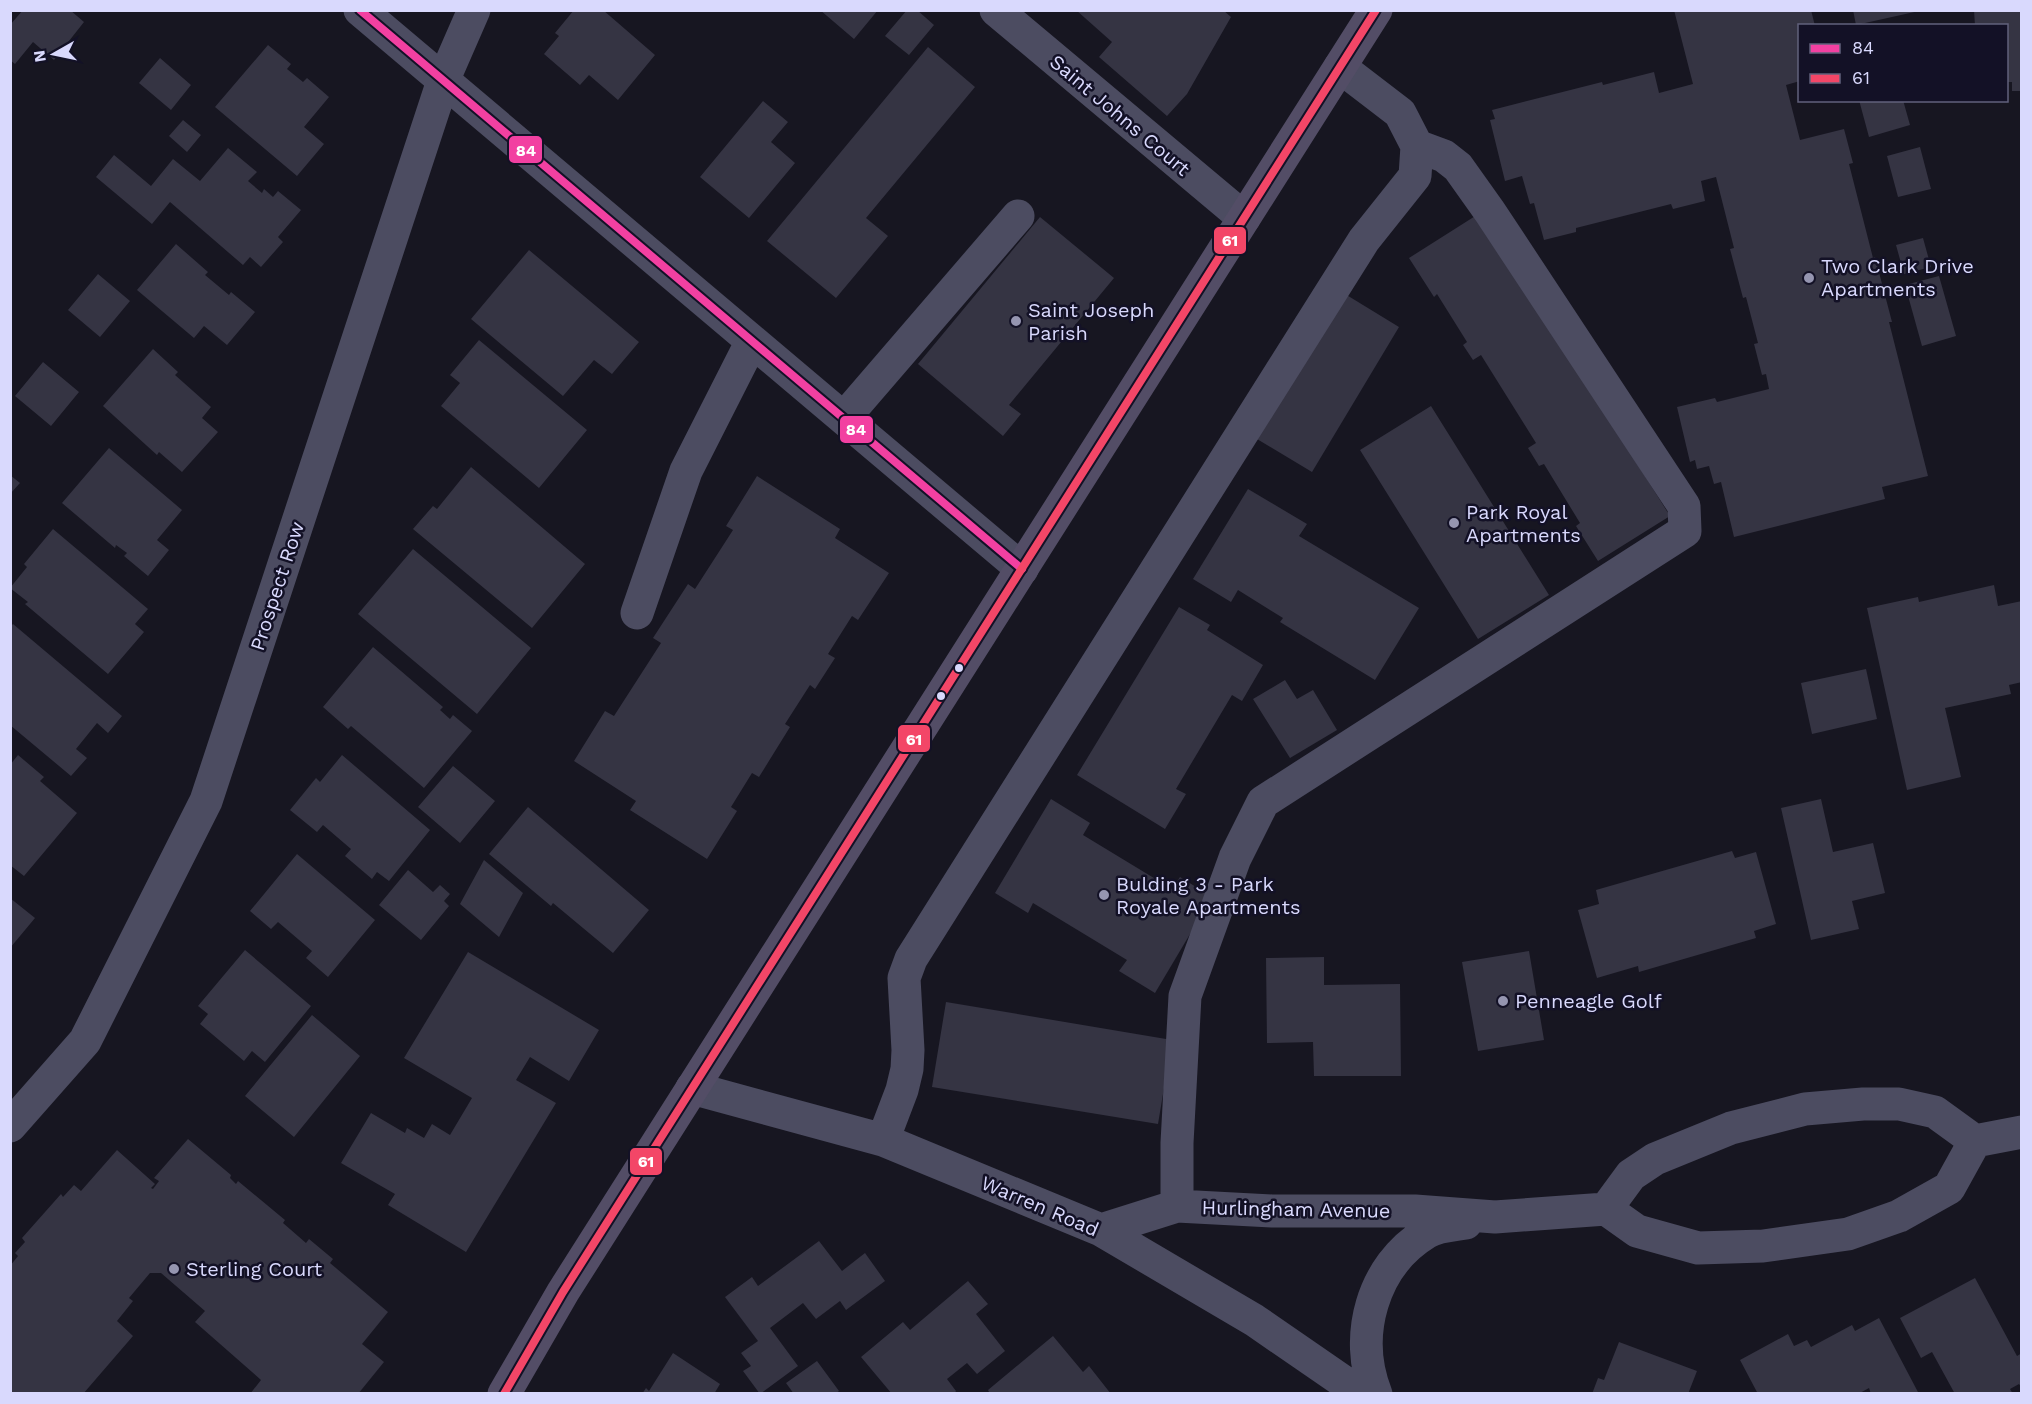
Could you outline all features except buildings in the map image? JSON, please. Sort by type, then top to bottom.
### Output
[{"type":"main road","points":[[504,1394],[563,1292],[1376,10]]},
{"type":"street","points":[[360,10],[1022,569]]},
{"type":"street","name":"Prospect Row","points":[[10,1126],[85,1041],[206,801],[443,81],[474,10]]},
{"type":"street","name":"Saint Johns Court","points":[[996,10],[1244,218]]},
{"type":"street","points":[[883,1140],[902,1090],[907,1069],[904,978],[910,959],[1364,240],[1415,176],[1417,146],[1400,113],[1340,67]]},
{"type":"street","points":[[1177,1206],[1185,996],[1234,858],[1263,802],[1686,531],[1684,506],[1491,212],[1458,167],[1444,156],[1417,146]]},
{"type":"street","points":[[844,418],[1018,216]]},
{"type":"street","points":[[638,613],[686,471],[752,341]]},
{"type":"street","name":"Warren Road","points":[[692,1088],[883,1140],[1101,1230],[1254,1320],[1344,1382],[1356,1394]]},
{"type":"street","points":[[1975,1141],[1949,1188],[1899,1216],[1848,1234],[1763,1246],[1698,1248],[1637,1231],[1606,1209],[1631,1175],[1655,1159],[1731,1128],[1805,1109],[1863,1104],[1899,1104],[1935,1112],[1975,1141],[2022,1132]]},
{"type":"street","name":"Hurlingham Avenue","points":[[1101,1230],[1177,1206],[1272,1211],[1415,1211],[1495,1217]]},
{"type":"street","name":"Hurlingham Avenue","points":[[1376,1394],[1369,1377],[1366,1351],[1374,1294],[1395,1259],[1427,1232],[1495,1217],[1606,1209]]},
{"type":"transit line","name":"84","points":[[360,10],[1022,569]]},
{"type":"transit line","name":"61","points":[[504,1394],[563,1292],[1376,10]]},
{"type":"place","name":"Two Clark Drive Apartments","points":[[1809,278]]},
{"type":"place","name":"Saint Joseph Parish","points":[[1016,321]]},
{"type":"place","name":"Park Royal Apartments","points":[[1454,523]]},
{"type":"place","name":"Bulding 3 - Park Royale Apartments","points":[[1104,895]]},
{"type":"place","name":"Penneagle Golf","points":[[1503,1001]]},
{"type":"place","name":"Sterling Court","points":[[174,1269]]}]
